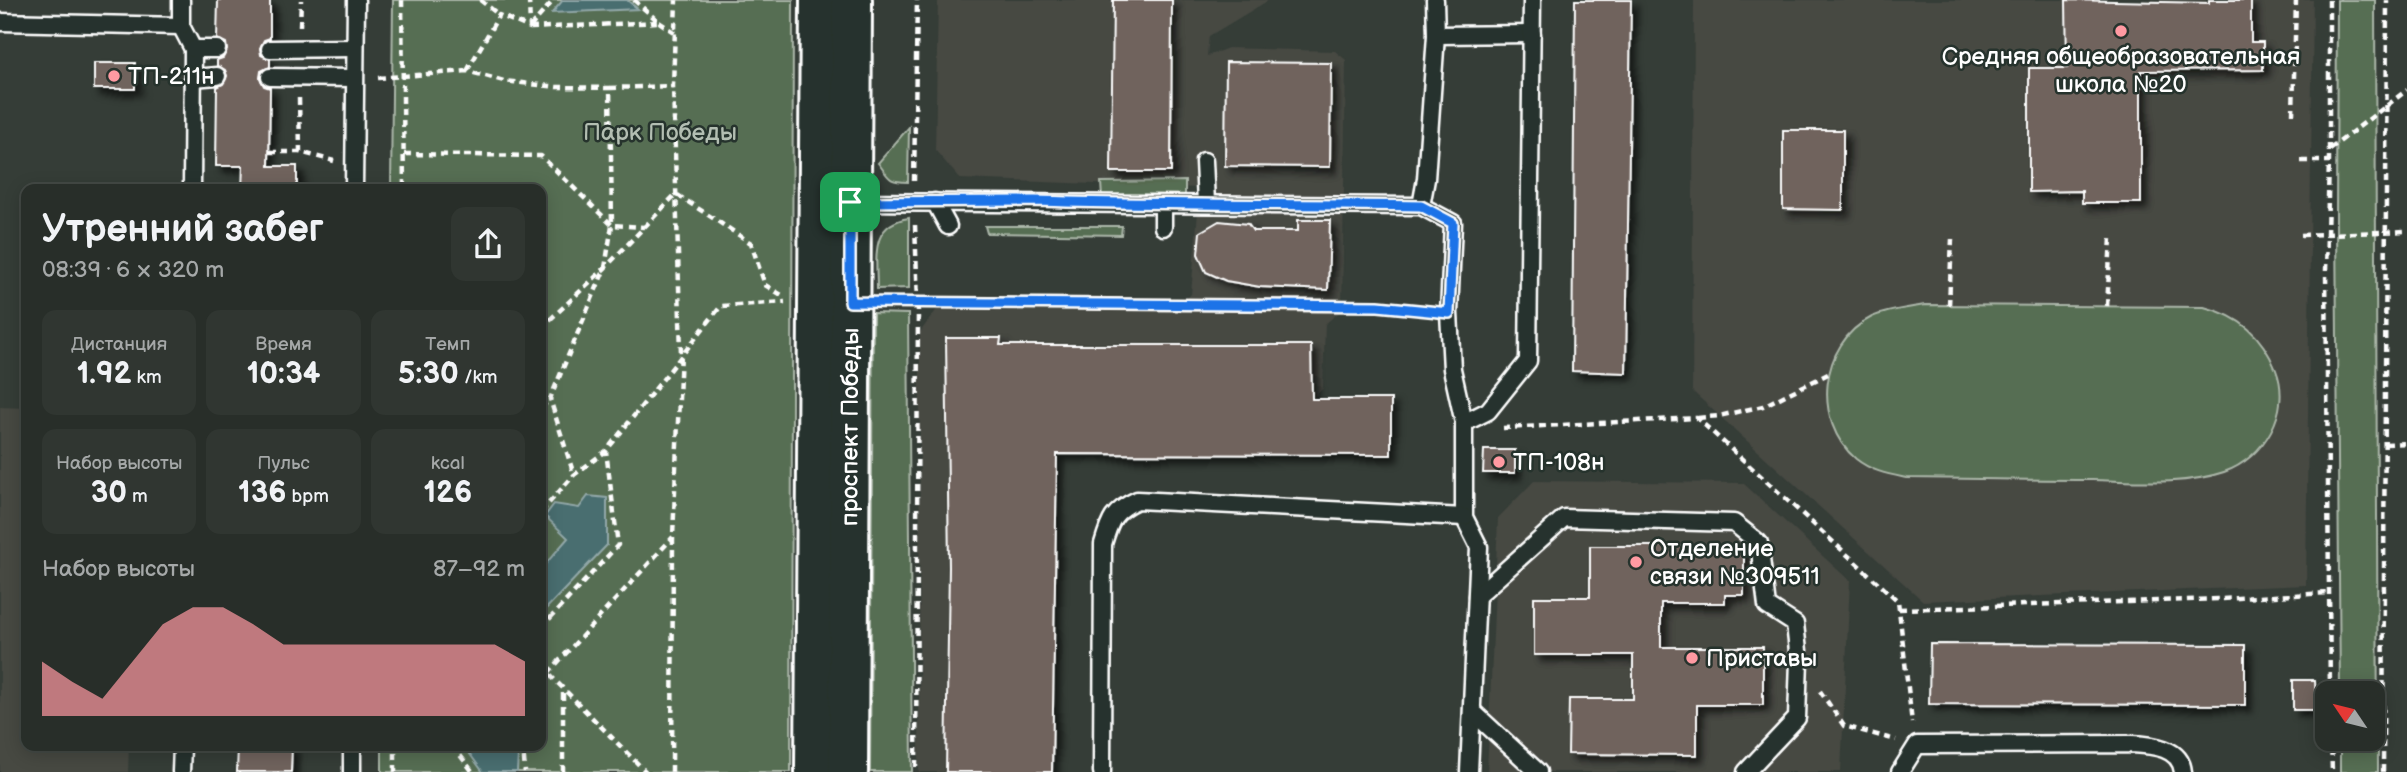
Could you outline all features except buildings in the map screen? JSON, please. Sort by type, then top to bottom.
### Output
[{"type":"main road","name":"проспект Победы","points":[[815,772],[820,0]]},
{"type":"main road","name":"проспект Победы","points":[[848,772],[852,0]]},
{"type":"lane","points":[[181,0],[181,26],[193,49],[192,184]]},
{"type":"lane","points":[[354,184],[356,0]]},
{"type":"lane","points":[[1421,206],[1426,179],[1436,35],[1435,0]]},
{"type":"lane","points":[[1464,423],[1488,411],[1528,361],[1532,0]]},
{"type":"lane","points":[[0,22],[181,26]]},
{"type":"lane","points":[[1436,35],[1532,34]]},
{"type":"lane","points":[[270,49],[355,48]]},
{"type":"lane","points":[[193,49],[217,49]]},
{"type":"lane","points":[[192,78],[217,76]]},
{"type":"lane","points":[[270,77],[354,78]]},
{"type":"lane","points":[[1204,161],[1206,203]]},
{"type":"lane","points":[[850,202],[1034,201],[1163,205],[1206,203],[1421,206],[1453,223],[1449,313],[1452,369],[1464,423],[1464,517],[1479,547],[1469,772]]},
{"type":"lane","points":[[935,202],[948,226]]},
{"type":"lane","points":[[1163,205],[1163,227]]},
{"type":"lane","points":[[1102,772],[1103,544],[1110,520],[1122,506],[1136,500],[1464,517]]},
{"type":"lane","points":[[1477,596],[1564,519],[1734,523],[1759,543],[1767,606],[1794,624],[1799,660],[1797,718],[1746,772]]},
{"type":"lane","points":[[1473,712],[1538,772]]},
{"type":"lane","points":[[1900,772],[1917,745],[2132,744],[2157,745],[2175,755],[2183,767],[2183,772]]},
{"type":"lane","points":[[181,772],[182,751]]},
{"type":"lane","points":[[352,751],[352,772]]},
{"type":"path","points":[[402,0],[404,184]]},
{"type":"path","points":[[480,0],[499,15],[530,28],[659,22]]},
{"type":"path","points":[[529,0],[530,28]]},
{"type":"path","points":[[530,28],[554,0]]},
{"type":"path","points":[[634,0],[675,33]]},
{"type":"path","points":[[672,772],[673,536],[681,353],[673,86],[676,0]]},
{"type":"path","points":[[916,772],[918,302],[914,202],[917,0]]},
{"type":"path","points":[[2294,114],[2296,0]]},
{"type":"path","points":[[2329,0],[2327,235],[2330,681]]},
{"type":"path","points":[[2382,772],[2387,0]]},
{"type":"path","points":[[467,71],[499,15]]},
{"type":"path","points":[[354,78],[467,71],[504,81],[557,87],[673,86]]},
{"type":"path","points":[[546,403],[605,268],[612,225],[610,88]]},
{"type":"path","points":[[2329,149],[2407,90]]},
{"type":"path","points":[[270,152],[300,152]]},
{"type":"path","points":[[404,153],[541,156],[612,225],[644,227]]},
{"type":"path","points":[[2301,160],[2329,161]]},
{"type":"path","points":[[546,323],[605,268],[676,194]]},
{"type":"path","points":[[546,506],[574,475],[606,451],[681,353],[721,306],[792,301],[765,285],[751,243],[676,194]]},
{"type":"path","points":[[2301,235],[2407,231]]},
{"type":"path","points":[[2107,306],[2110,237]]},
{"type":"path","points":[[1949,305],[1952,239]]},
{"type":"path","points":[[850,302],[1378,306],[1449,313]]},
{"type":"path","points":[[1697,418],[1763,406],[1828,374]]},
{"type":"path","points":[[550,399],[574,475]]},
{"type":"path","points":[[2385,444],[2407,443]]},
{"type":"path","points":[[546,623],[618,545],[606,451]]},
{"type":"path","points":[[646,772],[548,673],[673,536]]},
{"type":"path","points":[[1899,608],[2208,600],[2329,593]]},
{"type":"path","points":[[562,772],[563,688]]},
{"type":"path","points":[[395,751],[395,772]]},
{"type":"path","points":[[457,751],[473,772]]},
{"type":"path","points":[[523,751],[525,772]]},
{"type":"path","points":[[2331,751],[2332,772]]},
{"type":"shaded area","points":[[938,0],[1269,0],[1209,36],[1207,56],[1228,48],[1335,51],[1346,60],[1342,310],[1325,324],[1323,388],[1302,411],[1008,405],[1007,772],[919,772],[920,332],[938,308],[1177,309],[1191,294],[1200,188],[960,179],[935,150]]},
{"type":"shaded area","points":[[1694,0],[2313,0],[2306,585],[1923,601],[1692,391]]},
{"type":"shaded area","points":[[0,407],[21,408],[21,751],[129,751],[128,772],[0,772]]},
{"type":"shaded area","points":[[1534,481],[1743,483],[1850,581],[1841,772],[1487,772],[1498,518]]},
{"type":"green space","name":"Парк Победы","points":[[393,0],[793,0],[791,772],[382,772],[382,751],[546,751],[546,184],[391,184]]},
{"type":"green space","points":[[2337,0],[2375,0],[2378,681],[2340,681]]},
{"type":"green space","points":[[909,127],[908,182],[896,181],[890,178],[878,163]]},
{"type":"green space","points":[[1185,181],[1185,199],[1102,198],[1101,182]]},
{"type":"green space","points":[[909,218],[909,288],[877,289],[877,254],[881,235],[887,227]]},
{"type":"green space","points":[[985,226],[1122,226],[1121,235],[987,233]]},
{"type":"green space","points":[[1925,305],[2204,307],[2217,311],[2239,322],[2257,337],[2264,347],[2276,370],[2280,386],[2277,417],[2271,431],[2251,456],[2224,472],[2192,479],[2142,482],[1906,478],[1880,472],[1856,459],[1842,443],[1832,425],[1828,384],[1832,364],[1841,345],[1854,329],[1872,317]]},
{"type":"green space","points":[[873,313],[908,314],[912,772],[870,772]]},
{"type":"green space","points":[[2340,751],[2378,751],[2378,772],[2340,772]]},
{"type":"water","points":[[563,0],[627,0],[638,9],[552,13]]},
{"type":"water","points":[[588,496],[607,498],[607,545],[546,609],[546,563],[568,538],[546,515],[554,504],[579,508]]},
{"type":"water","points":[[468,751],[516,751],[518,754],[517,772],[483,772]]},
{"type":"place","name":"Средняя общеобразовательная школа №20","points":[[2121,31]]},
{"type":"place","name":"ТП-211н","points":[[114,76]]},
{"type":"place","name":"ТП-108н","points":[[1499,462]]},
{"type":"place","name":"Отделение связи №309511","points":[[1636,562]]},
{"type":"place","name":"Приставы","points":[[1692,658]]},
{"type":"route","points":[[1034,201],[1163,205],[1206,203],[1421,206],[1453,223],[1449,313],[1378,306],[850,302],[850,202],[1034,201]]}]
